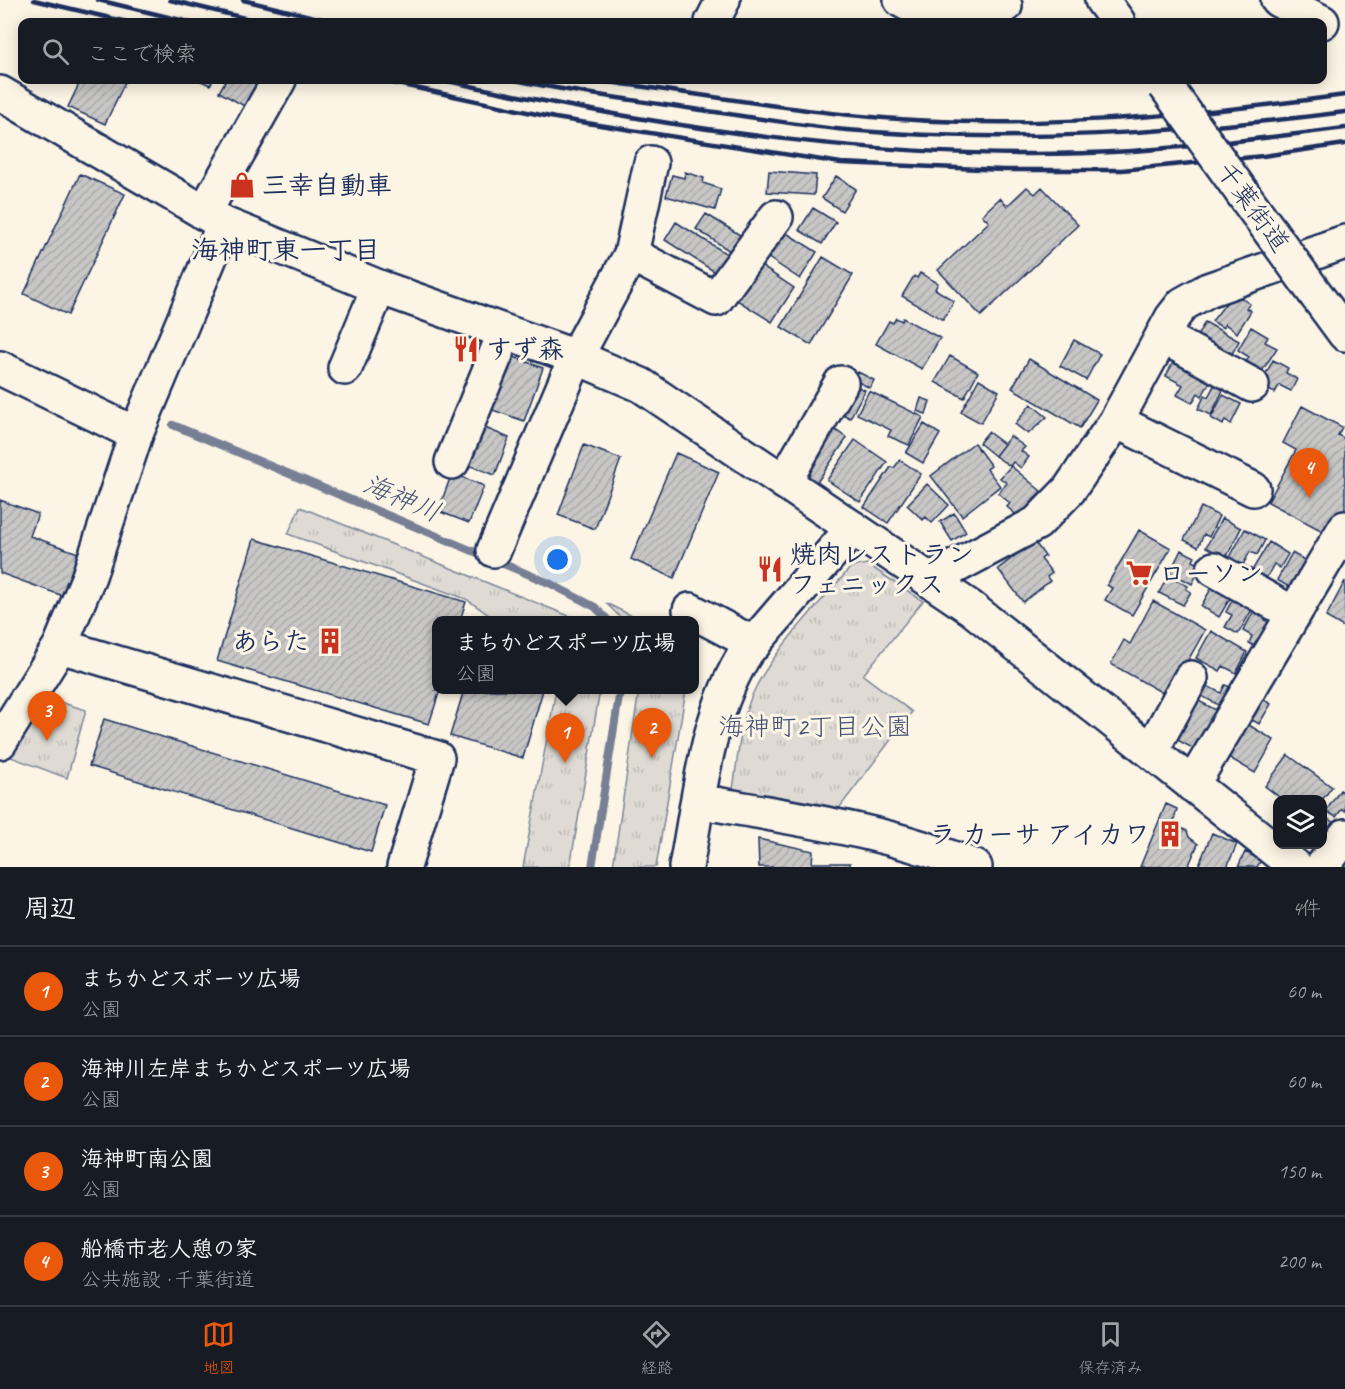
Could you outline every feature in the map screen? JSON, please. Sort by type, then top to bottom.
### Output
[{"type":"main road","points":[[714,18],[723,0]]},
{"type":"main road","points":[[901,0],[930,16],[1005,6]]},
{"type":"main road","points":[[1102,0],[1115,18]]},
{"type":"main road","points":[[1278,0],[1309,18]]},
{"type":"main road","points":[[0,742],[60,646],[89,576],[136,434],[214,219],[277,84]]},
{"type":"main road","name":"千葉街道","points":[[1164,84],[1345,334]]},
{"type":"main road","points":[[0,93],[214,219],[379,287],[576,357],[641,385],[971,608],[1296,867]]},
{"type":"main road","points":[[494,550],[576,357],[631,254],[651,163]]},
{"type":"main road","points":[[631,254],[716,299],[776,217]]},
{"type":"main road","points":[[930,580],[1037,523],[1069,490],[1116,421],[1172,318],[1194,296],[1252,273],[1345,242]]},
{"type":"main road","points":[[345,368],[379,287]]},
{"type":"main road","points":[[453,462],[505,332]]},
{"type":"main road","points":[[1162,336],[1252,385]]},
{"type":"main road","points":[[0,368],[136,434]]},
{"type":"main road","points":[[784,482],[841,383]]},
{"type":"main road","points":[[1116,421],[1253,489]]},
{"type":"main road","points":[[686,867],[718,711],[735,670],[754,644],[853,528]]},
{"type":"main road","points":[[1192,785],[1345,528]]},
{"type":"main road","points":[[1214,569],[1294,614]]},
{"type":"main road","points":[[690,610],[754,644]]},
{"type":"main road","points":[[60,646],[437,758],[404,867]]},
{"type":"main road","points":[[1151,751],[1191,678]]},
{"type":"main road","points":[[699,801],[888,838],[975,867]]},
{"type":"main road","points":[[1322,867],[1345,836]]},
{"type":"green space","points":[[300,507],[569,616],[490,616],[466,599],[288,534]]},
{"type":"green space","name":"海神町2丁目公園","points":[[867,564],[923,601],[863,675],[912,712],[834,815],[732,795],[745,716],[762,676],[798,627],[851,567]]},
{"type":"green space","points":[[606,603],[632,616],[619,616]]},
{"type":"green space","points":[[555,694],[599,694],[570,867],[523,867]]},
{"type":"green space","points":[[638,694],[685,694],[656,867],[613,867]]},
{"type":"green space","points":[[46,698],[86,710],[67,778],[8,756]]},
{"type":"building","points":[[79,84],[124,84],[105,124],[68,107]]},
{"type":"building","points":[[224,84],[261,84],[248,108],[219,92]]},
{"type":"building","points":[[769,171],[816,175],[814,195],[767,192]]},
{"type":"building","points":[[685,172],[704,178],[703,183],[721,189],[715,210],[666,196],[672,175],[684,178]]},
{"type":"building","points":[[80,174],[125,194],[68,315],[24,294]]},
{"type":"building","points":[[836,176],[856,189],[842,211],[822,198]]},
{"type":"building","points":[[1027,187],[1035,194],[1042,187],[1078,225],[981,316],[938,270],[989,222],[982,215],[1000,198],[1007,206]]},
{"type":"building","points":[[813,208],[836,222],[822,244],[799,230]]},
{"type":"building","points":[[706,214],[740,235],[730,251],[696,229]]},
{"type":"building","points":[[676,222],[730,256],[718,274],[665,240]]},
{"type":"building","points":[[780,229],[817,252],[800,279],[764,255]]},
{"type":"building","points":[[823,257],[853,275],[811,345],[781,327]]},
{"type":"building","points":[[752,260],[794,288],[772,322],[729,295]]},
{"type":"building","points":[[920,273],[938,283],[935,289],[954,301],[943,320],[902,296],[914,276],[917,278]]},
{"type":"building","points":[[1234,293],[1250,304],[1246,308],[1251,311],[1237,333],[1225,324],[1223,328],[1212,321]]},
{"type":"building","points":[[896,318],[902,321],[903,318],[940,338],[922,369],[876,344],[889,321],[893,323]]},
{"type":"building","points":[[1205,322],[1239,341],[1228,361],[1194,342]]},
{"type":"building","points":[[1251,327],[1268,337],[1265,342],[1277,348],[1262,371],[1246,362],[1249,357],[1238,350]]},
{"type":"building","points":[[1074,340],[1100,354],[1086,380],[1060,366]]},
{"type":"building","points":[[506,354],[543,368],[524,421],[487,408]]},
{"type":"building","points":[[1177,355],[1214,375],[1202,396],[1198,393],[1192,403],[1177,395],[1183,385],[1166,376]]},
{"type":"building","points":[[950,356],[978,372],[964,398],[935,382]]},
{"type":"building","points":[[1029,359],[1097,400],[1080,428],[1012,388]]},
{"type":"building","points":[[1273,360],[1288,368],[1286,373],[1297,379],[1291,391],[1279,385],[1275,393],[1262,387],[1261,383]]},
{"type":"building","points":[[858,372],[874,380],[870,388],[854,380]]},
{"type":"building","points":[[979,379],[999,391],[981,423],[961,412]]},
{"type":"building","points":[[1217,380],[1226,384],[1211,415],[1198,409],[1205,395],[1208,397]]},
{"type":"building","points":[[852,384],[865,390],[850,418],[837,411]]},
{"type":"building","points":[[869,391],[923,417],[909,445],[888,436],[891,430],[857,414]]},
{"type":"building","points":[[1223,395],[1241,404],[1231,424],[1225,420],[1223,425],[1211,418]]},
{"type":"building","points":[[921,398],[930,401],[926,414],[917,411]]},
{"type":"building","points":[[1031,404],[1047,417],[1028,434],[1015,424]]},
{"type":"building","points":[[1302,406],[1342,427],[1338,435],[1345,439],[1345,510],[1343,514],[1340,512],[1328,534],[1268,502],[1296,450],[1283,443]]},
{"type":"building","points":[[924,424],[940,434],[923,463],[906,453]]},
{"type":"building","points":[[478,425],[509,438],[495,475],[463,463]]},
{"type":"building","points":[[831,427],[847,438],[816,484],[800,473]]},
{"type":"building","points":[[988,432],[1004,444],[995,456],[979,443]]},
{"type":"building","points":[[1010,436],[1025,447],[1021,451],[1029,457],[1021,468],[1013,462],[1010,466],[995,456]]},
{"type":"building","points":[[855,440],[887,462],[860,502],[827,480]]},
{"type":"building","points":[[974,443],[991,466],[987,469],[1000,486],[962,516],[931,476]]},
{"type":"building","points":[[584,445],[621,459],[595,529],[558,515]]},
{"type":"building","points":[[676,453],[719,472],[674,578],[631,559]]},
{"type":"building","points":[[900,460],[921,474],[888,523],[864,507],[891,467],[894,468]]},
{"type":"building","points":[[1011,466],[1041,491],[1019,517],[1007,507],[1010,503],[998,493],[1007,483],[1000,478]]},
{"type":"building","points":[[452,473],[484,486],[469,523],[438,511]]},
{"type":"building","points":[[927,484],[949,505],[932,523],[926,517],[923,520],[907,505]]},
{"type":"building","points":[[0,500],[38,514],[30,536],[78,553],[63,596],[0,573]]},
{"type":"building","points":[[1201,507],[1219,516],[1209,537],[1204,534],[1198,547],[1184,540]]},
{"type":"building","points":[[954,513],[966,532],[952,541],[940,522]]},
{"type":"building","points":[[1222,518],[1241,528],[1226,558],[1206,547]]},
{"type":"building","points":[[1245,529],[1265,540],[1257,555],[1250,552],[1240,570],[1227,563]]},
{"type":"building","points":[[1139,530],[1171,548],[1132,615],[1105,600],[1112,588],[1107,585]]},
{"type":"building","name":"あらた","points":[[254,539],[466,602],[461,616],[432,616],[432,694],[439,694],[429,724],[217,661]]},
{"type":"building","points":[[1034,541],[1045,556],[1041,559],[1052,573],[1047,577],[1050,581],[1023,602],[998,569]]},
{"type":"building","points":[[1269,542],[1288,554],[1280,568],[1274,564],[1264,582],[1250,574]]},
{"type":"building","points":[[1181,550],[1195,557],[1193,561],[1197,563],[1195,567],[1200,569],[1192,584],[1170,572]]},
{"type":"building","points":[[1292,553],[1308,562],[1296,591],[1277,580]]},
{"type":"building","points":[[1168,576],[1188,586],[1186,589],[1191,592],[1183,605],[1159,593]]},
{"type":"building","points":[[1345,581],[1345,628],[1326,617]]},
{"type":"building","points":[[1214,584],[1232,595],[1219,617],[1201,606]]},
{"type":"building","points":[[1235,595],[1254,606],[1238,634],[1225,627],[1232,615],[1226,612]]},
{"type":"building","points":[[1153,601],[1205,630],[1168,696],[1111,664],[1124,640],[1130,644]]},
{"type":"building","points":[[1256,607],[1269,614],[1265,620],[1274,626],[1261,650],[1249,643],[1252,636],[1243,631]]},
{"type":"building","points":[[1211,631],[1247,652],[1236,673],[1223,666],[1220,671],[1196,658]]},
{"type":"building","points":[[1248,655],[1256,660],[1228,710],[1196,693],[1201,683],[1221,693],[1225,685],[1230,687]]},
{"type":"building","points":[[463,694],[542,694],[523,758],[450,736]]},
{"type":"building","points":[[1256,695],[1271,704],[1259,724],[1244,715]]},
{"type":"building","points":[[1189,696],[1218,711],[1198,751],[1168,735]]},
{"type":"building","points":[[104,719],[385,805],[371,852],[89,766]]},
{"type":"building","points":[[1242,721],[1274,740],[1255,773],[1223,754]]},
{"type":"building","points":[[1288,755],[1332,787],[1326,795],[1277,795],[1265,786]]},
{"type":"building","points":[[1340,790],[1345,793],[1345,811],[1342,809],[1336,817],[1327,810]]},
{"type":"building","name":"ラ カーサ アイカワ","points":[[1166,804],[1177,809],[1173,824],[1187,831],[1189,837],[1198,844],[1188,867],[1140,867]]},
{"type":"building","points":[[1327,818],[1339,827],[1327,839]]},
{"type":"building","points":[[1212,833],[1237,844],[1227,867],[1198,867]]},
{"type":"building","points":[[758,839],[813,851],[812,863],[850,863],[850,867],[759,867]]},
{"type":"building","points":[[1245,852],[1261,860],[1257,867],[1238,867]]},
{"type":"waterway","name":"海神川","points":[[173,425],[549,583],[595,607],[604,616]]},
{"type":"waterway","name":"海神川","points":[[592,867],[619,694]]},
{"type":"railway","points":[[34,0],[110,18]]},
{"type":"railway","points":[[98,0],[172,18]]},
{"type":"railway","points":[[170,0],[244,18]]},
{"type":"railway","points":[[243,0],[318,18]]},
{"type":"railway","points":[[398,84],[555,118],[841,163],[1004,170],[1122,170],[1263,156],[1345,144]]},
{"type":"railway","points":[[462,84],[612,114],[698,128],[872,148],[959,153],[1046,154],[1132,151],[1345,128]]},
{"type":"railway","points":[[536,84],[582,93],[790,123],[909,134],[1034,136],[1159,131],[1345,112]]},
{"type":"railway","points":[[622,84],[850,115],[973,122],[1098,120],[1223,110],[1345,95]]},
{"type":"place","name":"三幸自動車","points":[[242,185]]},
{"type":"place","name":"すず森","points":[[466,349]]},
{"type":"place","name":"船橋市老人憩の家","points":[[1309,498]]},
{"type":"place","name":"焼肉レストラン フェニックス","points":[[770,569]]},
{"type":"place","name":"ローソン","points":[[1139,573]]},
{"type":"place","name":"あらた","points":[[330,641]]},
{"type":"place","name":"海神町南公園","points":[[47,741]]},
{"type":"place","name":"海神川左岸まちかどスポーツ広場","points":[[652,758]]},
{"type":"place","name":"まちかどスポーツ広場","points":[[565,763]]},
{"type":"place","name":"ラ カーサ アイカワ","points":[[1170,834]]},
{"type":"district","name":"海神町東一丁目","points":[[286,250]]}]
